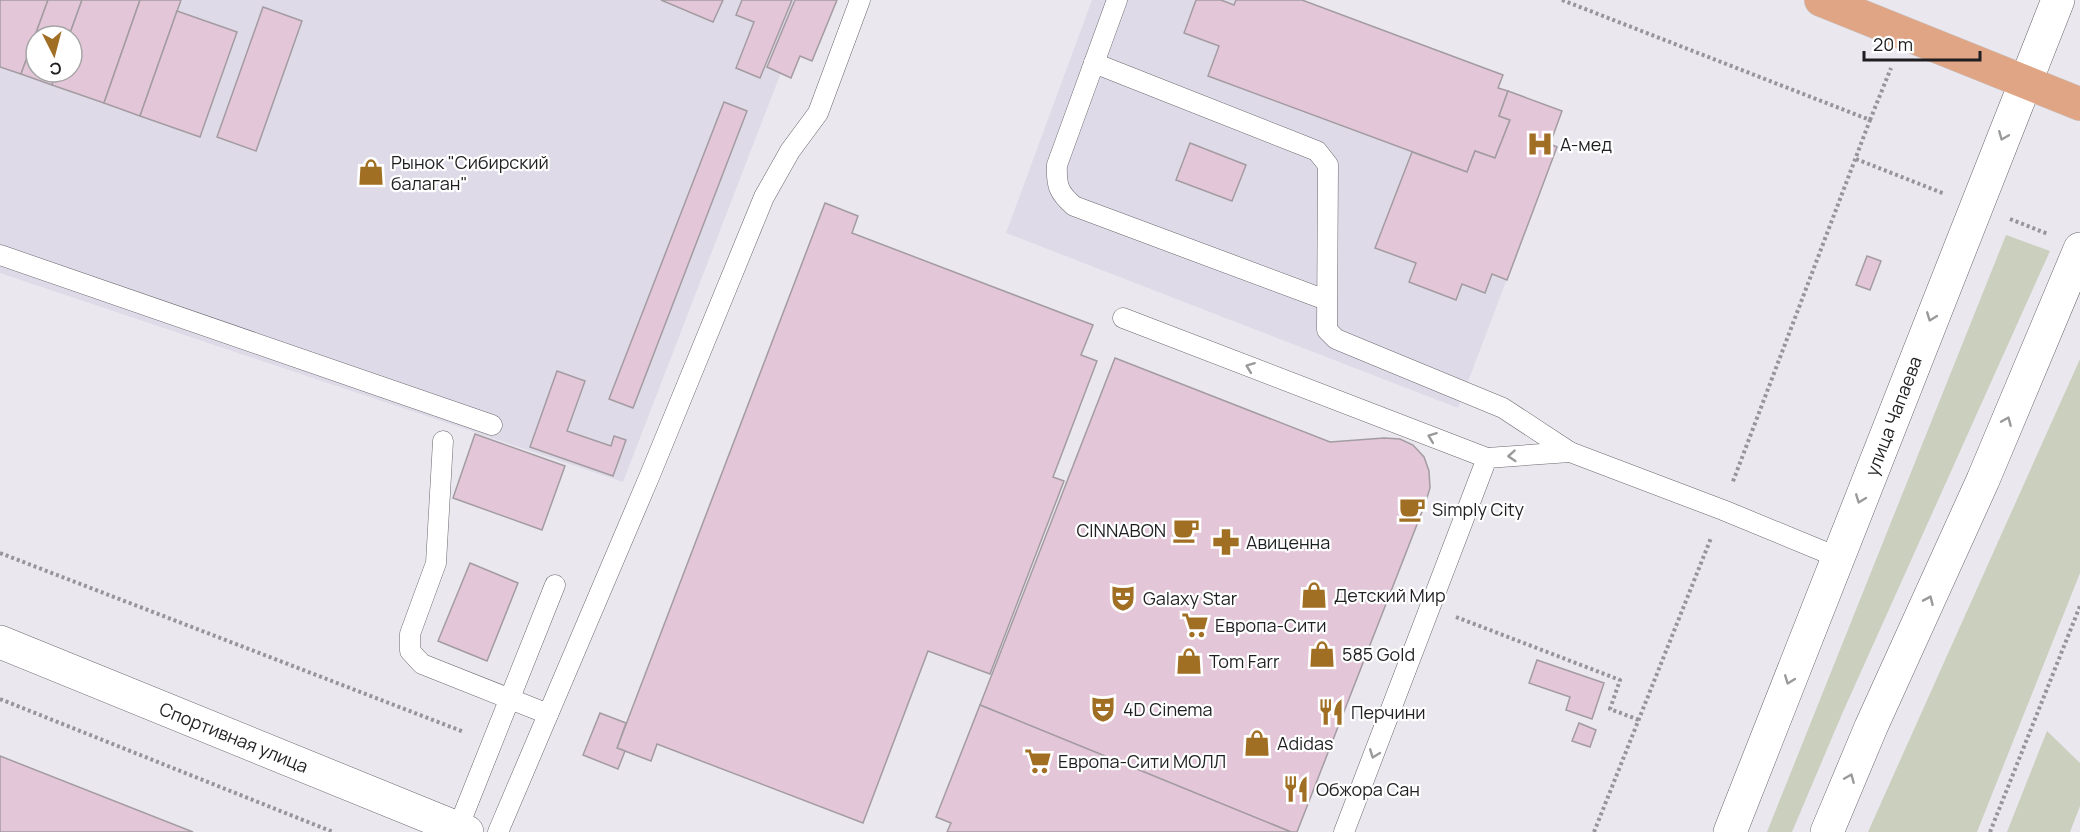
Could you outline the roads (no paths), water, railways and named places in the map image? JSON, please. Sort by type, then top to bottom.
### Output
[{"type":"main road","points":[[1821,0],[2080,104]]},
{"type":"main road","name":"улица Чапаева","points":[[1730,832],[2058,0]]},
{"type":"main road","points":[[1827,832],[1871,727],[1983,480],[2080,249]]},
{"type":"main road","name":"Спортивная улица","points":[[0,642],[462,830]]},
{"type":"lane","points":[[498,832],[650,475],[764,197],[790,151],[818,113],[860,0]]},
{"type":"lane","points":[[1117,0],[1057,165],[1056,178],[1061,194],[1074,206],[1326,300]]},
{"type":"lane","points":[[1094,63],[1317,151],[1328,165],[1327,330],[1336,339],[1503,408],[1570,452],[1838,557]]},
{"type":"lane","points":[[0,255],[492,425]]},
{"type":"lane","points":[[1123,318],[1487,458],[1570,452]]},
{"type":"lane","points":[[443,441],[436,563],[410,634],[410,651],[422,664],[548,714]]},
{"type":"lane","points":[[1344,832],[1487,458]]},
{"type":"lane","points":[[462,830],[492,743],[555,585]]},
{"type":"place","name":"А-мед","points":[[1540,144]]},
{"type":"place","name":"Рынок \"Сибирский балаган\"","points":[[371,172]]},
{"type":"place","name":"Simply City","points":[[1412,509]]},
{"type":"place","name":"CINNABON","points":[[1186,530]]},
{"type":"place","name":"Авиценна","points":[[1226,542]]},
{"type":"place","name":"Детский Мир","points":[[1314,595]]},
{"type":"place","name":"Galaxy Star","points":[[1123,598]]},
{"type":"place","name":"Европа-Сити","points":[[1195,625]]},
{"type":"place","name":"585 Gold","points":[[1322,654]]},
{"type":"place","name":"Tom Farr","points":[[1189,661]]},
{"type":"place","name":"4D Cinema","points":[[1103,709]]},
{"type":"place","name":"Перчини","points":[[1331,712]]},
{"type":"place","name":"Adidas","points":[[1257,743]]},
{"type":"place","name":"Европа-Сити МОЛЛ","points":[[1038,761]]},
{"type":"place","name":"Обжора Сан","points":[[1296,789]]}]
